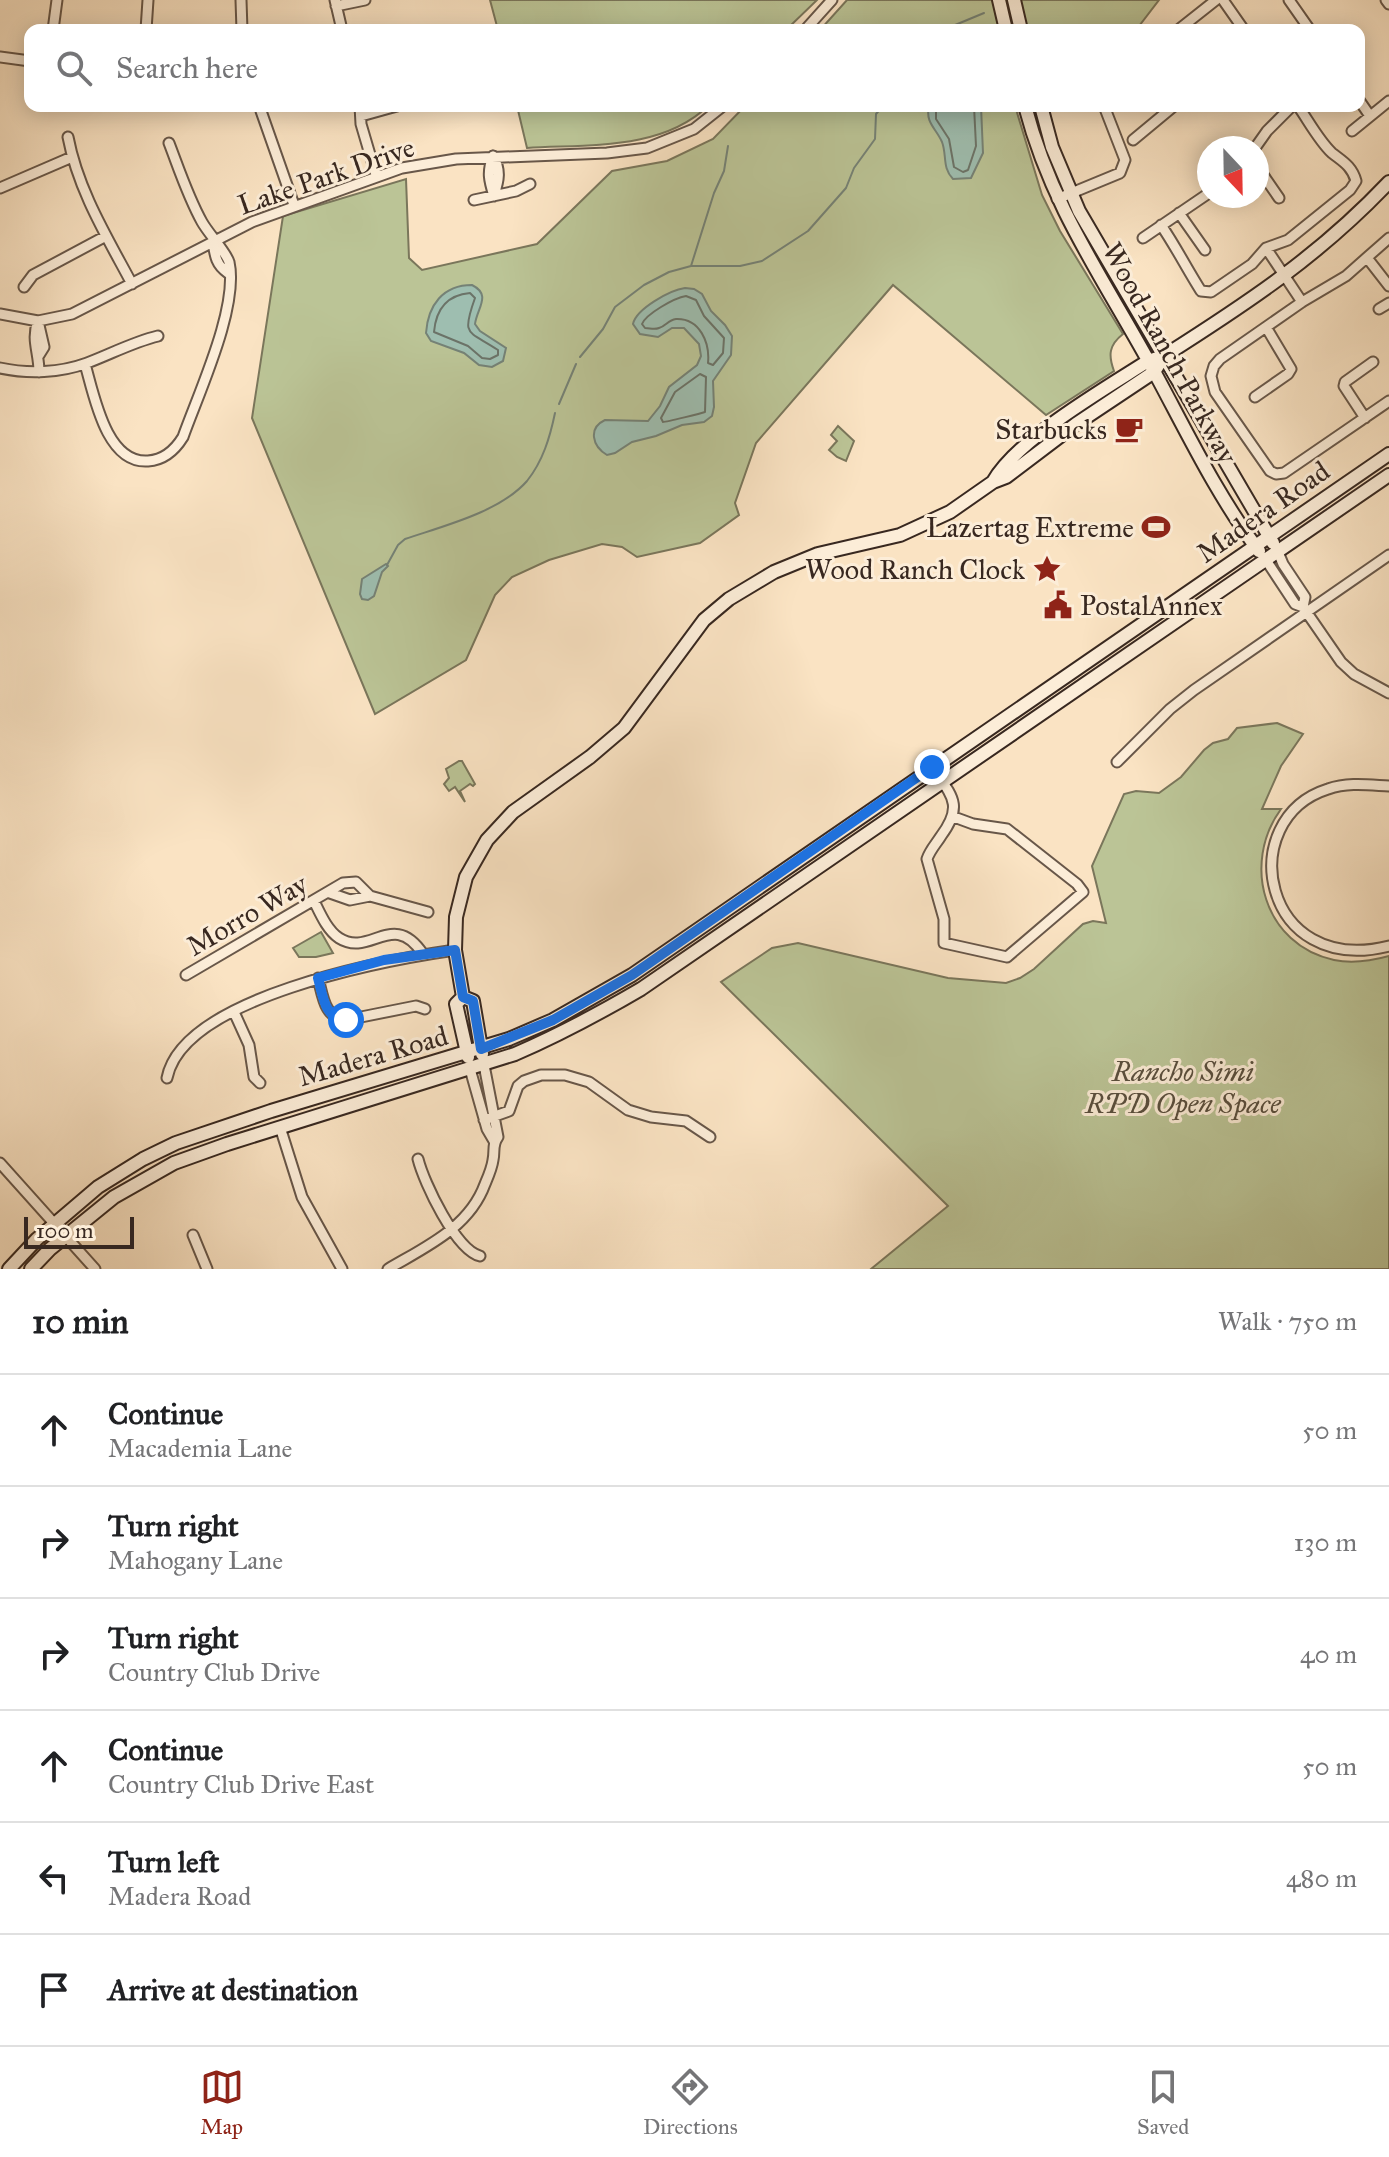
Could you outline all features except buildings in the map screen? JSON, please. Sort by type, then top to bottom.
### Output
[{"type":"main road","points":[[999,0],[1005,24]]},
{"type":"main road","points":[[1014,0],[1020,24]]},
{"type":"main road","name":"Wood Ranch Parkway","points":[[1027,112],[1057,199],[1197,452],[1266,560]]},
{"type":"main road","name":"Wood Ranch Parkway","points":[[1043,112],[1052,147],[1071,193],[1278,552]]},
{"type":"main road","points":[[463,997],[454,935],[460,899],[475,858],[513,812],[590,757],[624,728],[688,639],[720,606],[755,581],[797,561],[876,542],[931,522],[993,482],[999,472],[1044,432],[1151,366],[1284,276],[1343,230],[1389,182]]},
{"type":"main road","name":"Madera Road","points":[[9,1269],[53,1224],[109,1179],[176,1143],[271,1111],[481,1049],[553,1020],[632,975],[1389,454]]},
{"type":"main road","name":"Madera Road","points":[[31,1269],[65,1236],[114,1197],[150,1175],[201,1153],[484,1065],[560,1034],[641,989],[1389,475]]},
{"type":"main road","points":[[463,997],[473,1001],[484,1065]]},
{"type":"main road","points":[[463,997],[456,1004],[470,1069]]},
{"type":"street","points":[[54,24],[57,0]]},
{"type":"street","points":[[146,24],[148,0]]},
{"type":"street","points":[[241,0],[242,24]]},
{"type":"street","points":[[341,24],[336,3],[365,0]]},
{"type":"street","points":[[810,24],[832,0]]},
{"type":"street","points":[[1186,24],[1216,0]]},
{"type":"street","points":[[1223,0],[1240,24]]},
{"type":"street","points":[[1289,0],[1306,24]]},
{"type":"street","points":[[0,57],[24,60]]},
{"type":"street","points":[[1352,131],[1389,101]]},
{"type":"street","points":[[1365,109],[1370,116]]},
{"type":"street","points":[[261,112],[294,205]]},
{"type":"street","points":[[360,112],[376,175]]},
{"type":"street","name":"Lake Park Drive","points":[[0,314],[38,321],[81,311],[213,241],[294,205],[376,175],[429,162],[493,156],[607,153],[647,148],[687,133],[715,112]]},
{"type":"street","points":[[1057,199],[1120,173],[1123,169],[1125,160],[1106,112]]},
{"type":"street","points":[[1159,112],[1162,116]]},
{"type":"street","points":[[1133,140],[1167,112]]},
{"type":"street","points":[[1263,136],[1288,112]]},
{"type":"street","points":[[1161,225],[1184,258],[1189,273],[1205,293],[1211,292],[1252,264],[1266,248],[1288,240],[1350,190],[1356,181],[1343,160],[1330,151],[1300,112]]},
{"type":"street","points":[[68,137],[72,157],[106,236],[132,284]]},
{"type":"street","points":[[85,364],[103,424],[119,450],[131,458],[144,461],[159,459],[172,452],[183,437],[221,330],[231,281],[215,258],[213,241],[189,196],[169,143]]},
{"type":"street","points":[[493,156],[488,176],[494,196]]},
{"type":"street","points":[[0,188],[72,157]]},
{"type":"street","points":[[1269,183],[1279,198]]},
{"type":"street","points":[[474,200],[516,191],[530,184]]},
{"type":"street","points":[[1143,238],[1197,201]]},
{"type":"street","points":[[1179,213],[1205,250]]},
{"type":"street","points":[[24,287],[33,275],[106,236]]},
{"type":"street","points":[[1389,238],[1368,259],[1330,287],[1302,302],[1220,359],[1211,376],[1224,408],[1270,471],[1276,474],[1284,473],[1389,401]]},
{"type":"street","points":[[1266,248],[1302,302]]},
{"type":"street","points":[[1368,259],[1389,286]]},
{"type":"street","points":[[1379,309],[1389,303]]},
{"type":"street","points":[[38,321],[44,347],[39,355],[39,372]]},
{"type":"street","points":[[1255,397],[1291,369],[1266,327]]},
{"type":"street","points":[[0,368],[39,372],[85,364],[140,340],[158,336]]},
{"type":"street","points":[[1365,418],[1344,386],[1345,382],[1373,362]]},
{"type":"street","name":"Wood Ranch Parkway","points":[[1278,552],[1305,597],[1305,609]]},
{"type":"street","points":[[1117,762],[1182,699],[1305,609],[1389,555]]},
{"type":"street","name":"Wood Ranch Parkway","points":[[1266,560],[1295,604],[1305,609],[1348,669],[1389,693]]},
{"type":"street","points":[[932,767],[953,797],[954,817],[927,859],[944,919],[944,943],[1007,957],[1083,892],[1007,829],[973,824],[954,817]]},
{"type":"street","points":[[1389,786],[1339,786],[1309,797],[1284,825],[1272,864],[1273,883],[1283,911],[1299,931],[1322,945],[1347,951],[1389,946]]},
{"type":"street","name":"Morro Way","points":[[186,975],[343,883],[352,881],[360,884],[370,896]]},
{"type":"street","name":"Morro Way","points":[[330,893],[350,900],[370,896],[428,912]]},
{"type":"street","points":[[314,901],[329,928],[342,940],[361,943],[386,934],[400,935],[411,939],[423,954]]},
{"type":"street","points":[[167,1078],[170,1063],[206,1027],[274,992],[384,960],[455,950]]},
{"type":"street","points":[[318,978],[328,1010],[338,1019],[416,1006],[425,1009]]},
{"type":"street","points":[[234,1012],[249,1045],[254,1077],[260,1083]]},
{"type":"street","points":[[388,1269],[452,1230],[471,1211],[484,1188],[493,1162],[494,1141],[498,1137],[484,1065]]},
{"type":"street","points":[[470,1069],[484,1120],[494,1141]]},
{"type":"street","points":[[484,1120],[512,1108],[515,1093],[524,1081],[541,1075],[565,1075],[589,1082],[628,1110],[651,1117],[686,1121],[710,1137]]},
{"type":"street","points":[[280,1127],[302,1197],[342,1269]]},
{"type":"street","points":[[418,1159],[422,1174],[452,1230],[472,1254],[480,1256]]},
{"type":"street","points":[[0,1163],[95,1269]]},
{"type":"street","points":[[193,1235],[207,1269]]},
{"type":"green space","points":[[490,0],[817,0],[792,24],[496,24]]},
{"type":"green space","points":[[847,0],[1159,0],[1141,24],[825,24]]},
{"type":"green space","points":[[518,112],[700,112],[689,121],[646,138],[598,145],[527,148]]},
{"type":"green space","points":[[739,112],[1017,112],[1042,195],[1060,231],[1123,334],[1111,351],[1114,371],[1046,415],[893,285],[756,443],[735,503],[739,515],[700,543],[637,557],[622,547],[602,544],[549,560],[512,577],[495,595],[466,660],[375,714],[252,418],[283,216],[406,179],[409,258],[422,270],[537,244],[612,171],[667,161],[713,139]]},
{"type":"green space","points":[[838,426],[854,441],[846,461],[829,450],[837,441],[831,435]]},
{"type":"green space","name":"Rancho Simi RPD Open Space","points":[[1277,723],[1303,734],[1281,766],[1262,809],[1281,809],[1269,831],[1263,854],[1262,877],[1266,900],[1276,920],[1291,938],[1310,951],[1348,962],[1389,956],[1389,1269],[871,1269],[948,1206],[721,982],[772,948],[798,943],[948,978],[1006,983],[1020,978],[1083,924],[1093,921],[1106,923],[1092,866],[1124,794],[1136,791],[1159,793],[1181,777],[1204,750],[1213,743],[1228,739],[1237,728]]},
{"type":"green space","points":[[462,761],[475,784],[460,791],[465,802],[455,787],[449,791],[444,784],[449,778],[446,769]]},
{"type":"green space","points":[[321,932],[333,953],[299,957],[293,948]]},
{"type":"water","points":[[928,112],[981,112],[983,153],[971,178],[953,179],[950,175],[942,142]]},
{"type":"water","points":[[472,285],[482,298],[475,324],[480,331],[506,348],[503,361],[492,367],[479,365],[464,353],[431,341],[426,333],[430,314],[439,298],[453,289]]},
{"type":"water","points":[[685,288],[702,294],[711,311],[732,336],[731,355],[713,381],[712,416],[704,422],[682,425],[632,442],[607,455],[595,442],[594,432],[600,423],[605,420],[648,421],[669,387],[697,365],[701,356],[699,344],[684,328],[672,328],[658,337],[640,334],[633,324],[640,312],[654,301]]},
{"type":"water","points":[[386,564],[388,566],[382,572],[374,596],[368,600],[362,599],[362,579]]},
{"type":"waterway","points":[[957,24],[984,13]]},
{"type":"waterway","points":[[580,357],[603,329],[615,307],[644,285],[669,272],[691,266],[740,266],[762,261],[808,231],[846,188],[854,168],[875,139],[878,112]]},
{"type":"waterway","points":[[691,266],[724,171],[728,146]]},
{"type":"waterway","points":[[559,404],[576,364]]},
{"type":"waterway","points":[[387,565],[405,539],[487,510],[516,492],[542,457],[555,413]]},
{"type":"place","name":"Starbucks","points":[[1129,429]]},
{"type":"place","name":"Lazertag Extreme","points":[[1156,527]]},
{"type":"place","name":"Wood Ranch Clock","points":[[1047,569]]},
{"type":"place","name":"PostalAnnex","points":[[1058,605]]},
{"type":"route","points":[[346,1020],[332,1016],[318,978],[384,960],[455,950],[463,997],[473,1001],[481,1049],[509,1039],[553,1020],[632,975],[932,767]]}]
